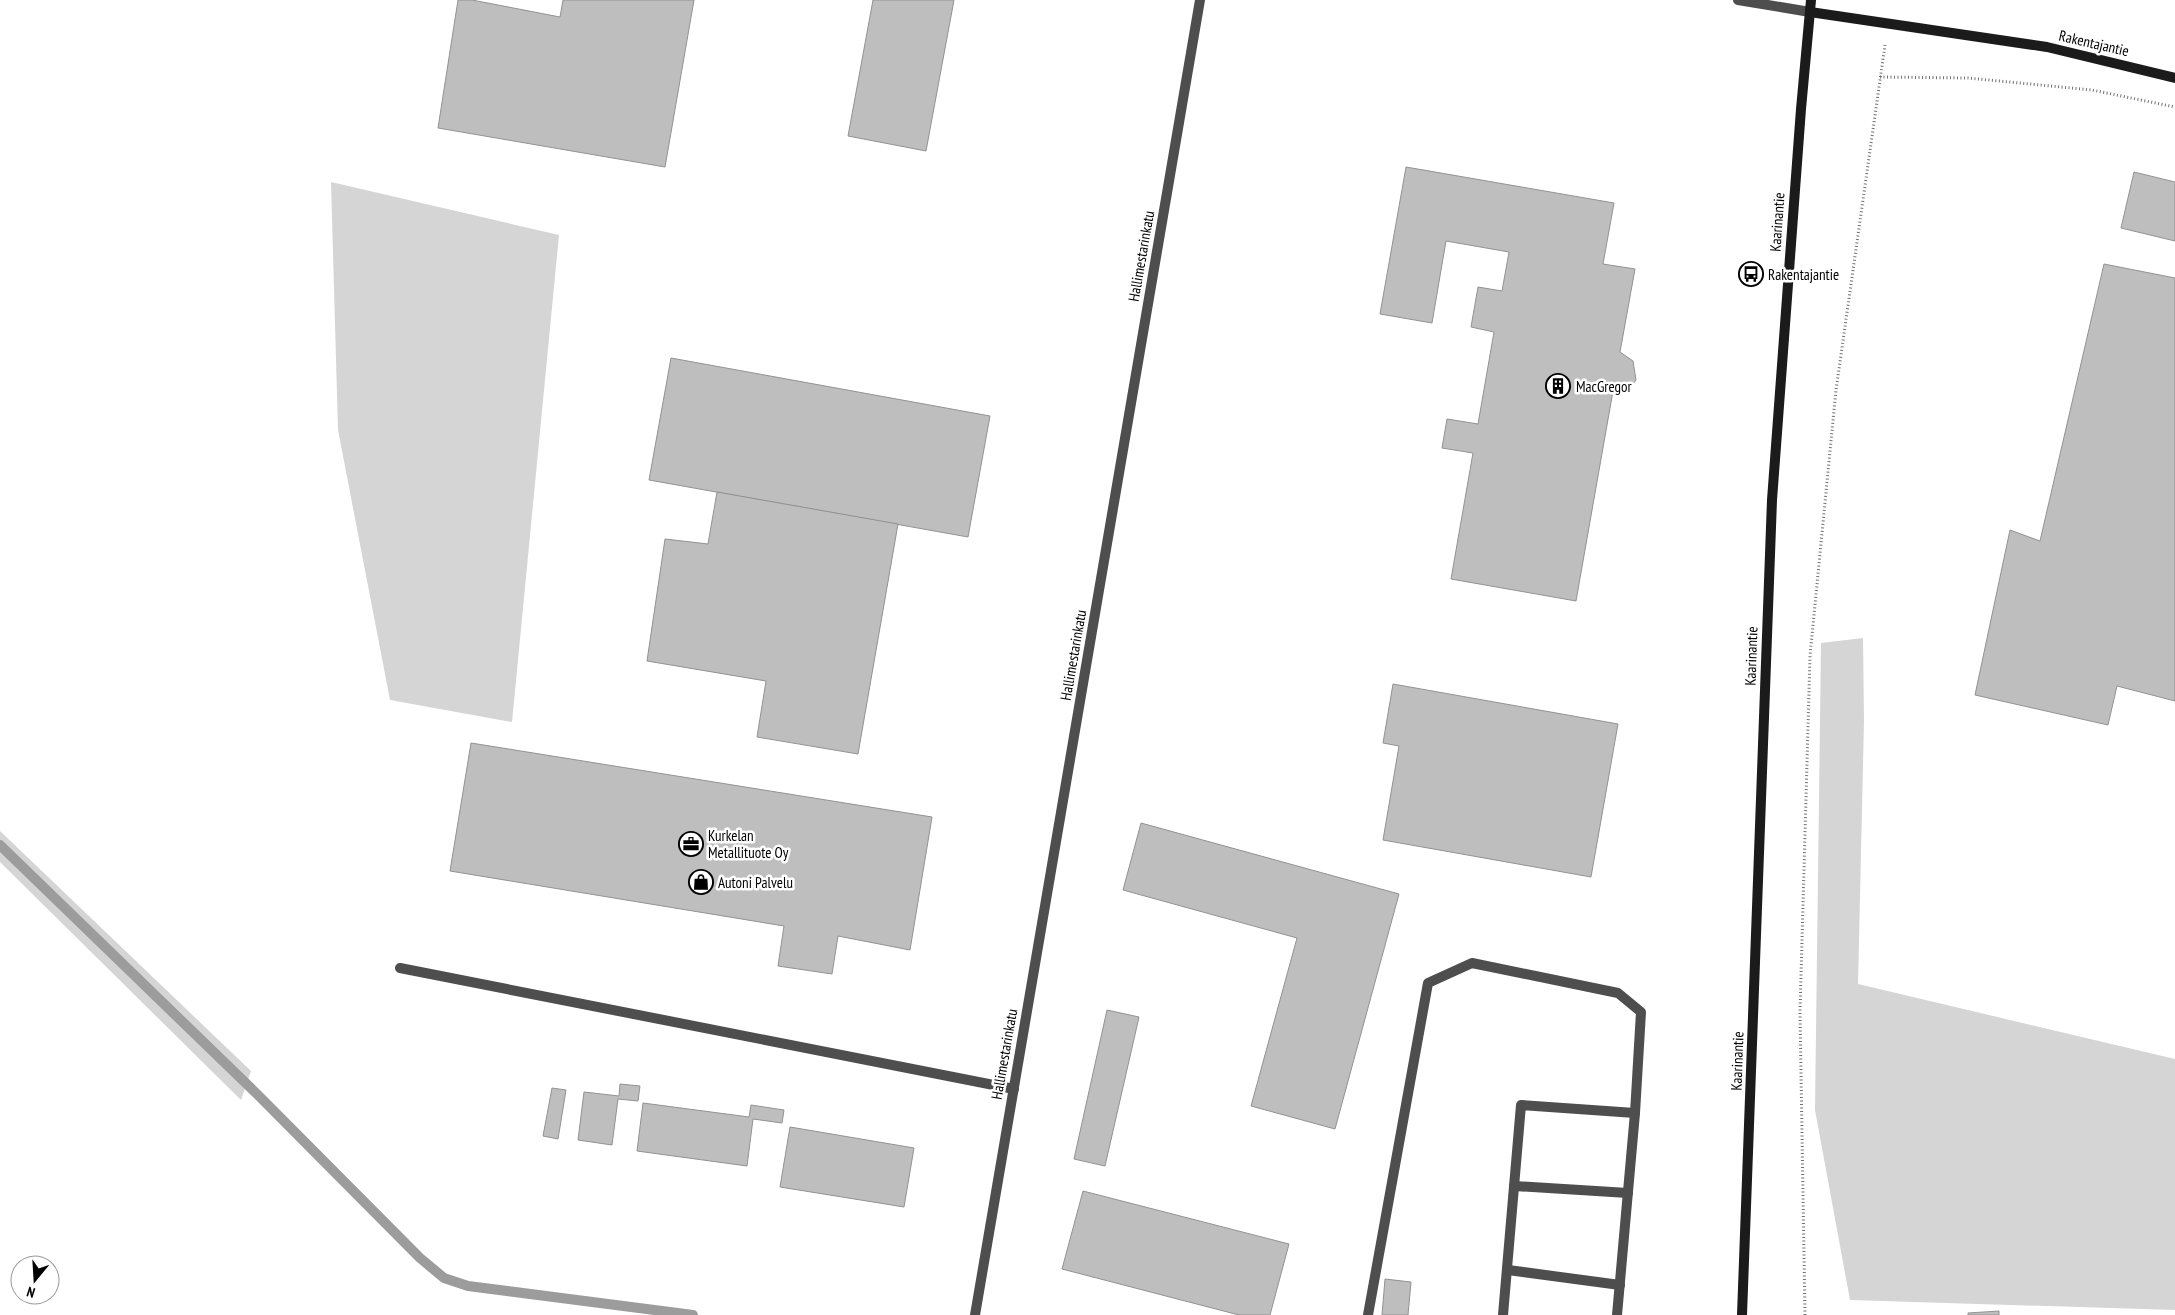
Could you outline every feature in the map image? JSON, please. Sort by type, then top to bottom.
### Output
[{"type":"main road","name":"Kaarinantie","points":[[1742,1315],[1772,500],[1811,0]]},
{"type":"main road","name":"Rakentajantie","points":[[1810,12],[1889,22],[2047,48],[2175,78]]},
{"type":"street","name":"Hallimestarinkatu","points":[[975,1315],[1200,0]]},
{"type":"street","name":"Rakentajantie","points":[[1738,0],[1810,12]]},
{"type":"street","points":[[1368,1315],[1428,983],[1472,963],[1618,993],[1641,1012],[1635,1113],[1617,1315]]},
{"type":"street","points":[[400,968],[1014,1089]]},
{"type":"street","points":[[1503,1315],[1521,1105],[1635,1113]]},
{"type":"street","points":[[1514,1186],[1628,1193]]},
{"type":"street","points":[[1508,1270],[1620,1284]]},
{"type":"path","points":[[1806,1315],[1800,1012],[1810,656],[1836,390],[1889,22]]},
{"type":"path","points":[[1880,77],[1968,78],[2092,90],[2175,107]]},
{"type":"shaded area","points":[[331,182],[559,235],[512,722],[390,700],[338,430]]},
{"type":"shaded area","points":[[1863,638],[1864,721],[1858,984],[2175,1059],[2175,1310],[1850,1300],[1815,1110],[1821,643]]},
{"type":"shaded area","points":[[0,831],[251,1071],[241,1100],[0,862]]},
{"type":"building","points":[[458,0],[472,0],[560,17],[563,0],[694,0],[665,167],[438,128]]},
{"type":"building","points":[[873,0],[954,0],[926,151],[848,136]]},
{"type":"building","name":"MacGregor","points":[[1406,167],[1614,203],[1603,264],[1635,269],[1620,352],[1633,361],[1636,380],[1626,393],[1613,391],[1576,601],[1451,579],[1473,453],[1442,448],[1447,419],[1478,424],[1494,332],[1471,327],[1478,287],[1502,291],[1509,252],[1446,241],[1432,323],[1380,314]]},
{"type":"building","points":[[2134,172],[2175,182],[2175,241],[2121,228]]},
{"type":"building","points":[[2104,264],[2175,278],[2175,701],[2117,686],[2108,725],[1975,695],[2010,530],[2040,541]]},
{"type":"building","points":[[671,358],[990,416],[968,537],[649,480]]},
{"type":"building","points":[[717,492],[898,524],[858,754],[757,737],[766,681],[647,661],[665,539],[708,544]]},
{"type":"building","points":[[1393,684],[1618,724],[1591,877],[1383,840],[1399,746],[1383,743]]},
{"type":"building","name":"Kurkelan Metallituote Oy","points":[[471,743],[932,817],[910,950],[838,936],[832,974],[778,966],[784,926],[450,871]]},
{"type":"building","points":[[1141,823],[1399,894],[1335,1129],[1251,1106],[1297,938],[1123,890]]},
{"type":"building","points":[[1107,1010],[1139,1017],[1105,1166],[1074,1159]]},
{"type":"building","points":[[620,1084],[640,1086],[638,1101],[618,1099],[612,1145],[578,1140],[584,1092],[619,1096]]},
{"type":"building","points":[[552,1088],[566,1090],[558,1139],[543,1136]]},
{"type":"building","points":[[643,1103],[749,1117],[751,1105],[784,1110],[782,1123],[753,1119],[747,1166],[637,1151]]},
{"type":"building","points":[[790,1127],[914,1148],[904,1207],[780,1187]]},
{"type":"building","points":[[1083,1191],[1289,1244],[1270,1315],[1239,1315],[1062,1269]]},
{"type":"building","points":[[1385,1279],[1411,1282],[1408,1315],[1382,1315]]},
{"type":"building","points":[[1999,1311],[1999,1315],[1968,1315],[1968,1313]]},
{"type":"waterway","points":[[0,845],[258,1095],[420,1258],[444,1278],[468,1286],[693,1315]]},
{"type":"place","name":"Rakentajantie","points":[[1751,274]]},
{"type":"place","name":"MacGregor","points":[[1558,386]]},
{"type":"place","name":"Kurkelan Metallituote Oy","points":[[691,844]]},
{"type":"place","name":"Autoni Palvelu","points":[[701,882]]}]
